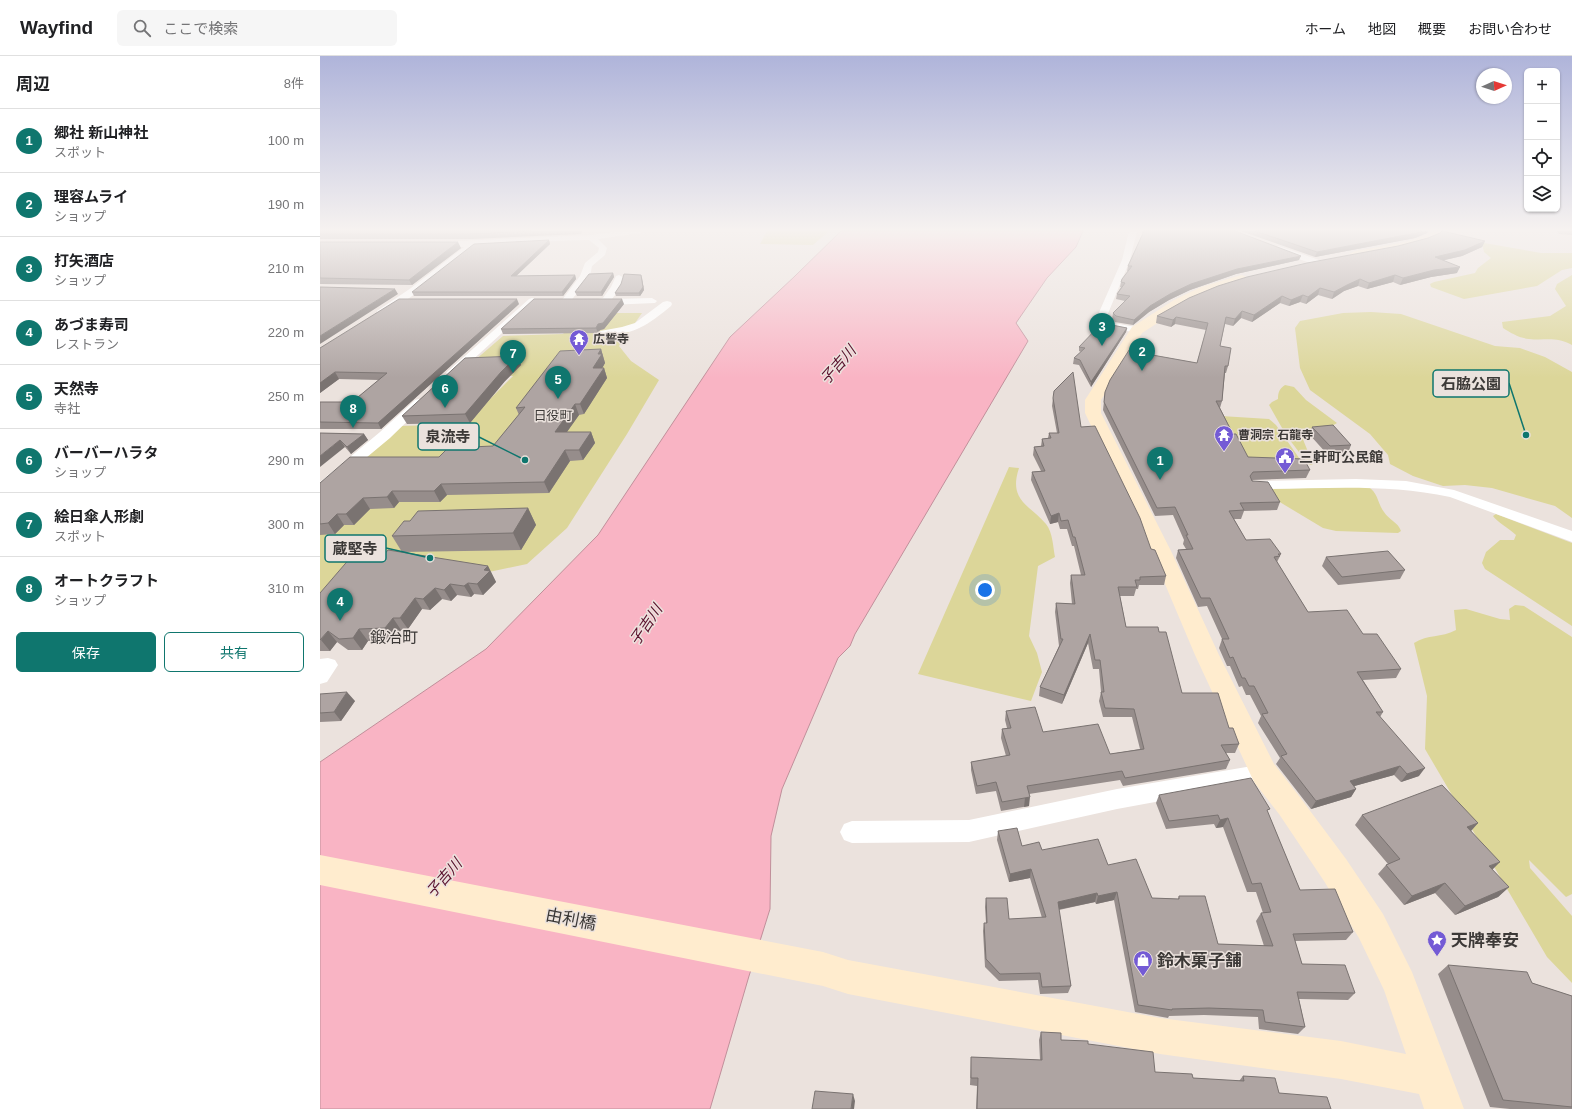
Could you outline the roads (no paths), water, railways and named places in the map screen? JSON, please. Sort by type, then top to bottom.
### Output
[{"type":"street","points":[[373,317],[399,295],[414,295],[431,280]]},
{"type":"street","points":[[582,280],[564,301],[652,301]]},
{"type":"street","points":[[606,302],[616,287],[618,280]]},
{"type":"street","points":[[1118,280],[1102,317],[1111,325],[1137,330]]},
{"type":"street","points":[[1237,280],[1206,290],[1179,303],[1137,330],[1093,400],[1093,413],[1161,551],[1207,654],[1264,773],[1289,805],[1335,870],[1371,926],[1400,984],[1438,1093]]},
{"type":"street","points":[[443,381],[535,301],[516,301]]},
{"type":"street","points":[[604,333],[620,332],[636,327],[667,304]]},
{"type":"street","points":[[320,489],[385,435],[426,397]]},
{"type":"street","points":[[363,434],[385,435]]},
{"type":"street","points":[[1256,485],[1382,484],[1436,489],[1454,494],[1572,537]]},
{"type":"street","points":[[320,666],[328,665],[320,677]]},
{"type":"street","points":[[852,832],[969,831],[1117,799],[1264,773]]},
{"type":"street","name":"由利橋","points":[[320,870],[823,968],[848,977],[1160,1036],[1341,1060],[1438,1093]]},
{"type":"water","name":"子吉川","points":[[791,280],[1046,280],[1016,323],[1028,341],[855,634],[850,646],[838,658],[782,789],[771,836],[770,909],[710,1109],[320,1109],[320,762],[486,649],[598,535],[730,337]]},
{"type":"place","name":"打矢酒店","points":[[1102,346]]},
{"type":"place","name":"広誓寺","points":[[579,356]]},
{"type":"place","name":"理容ムライ","points":[[1142,371]]},
{"type":"place","name":"絵日傘人形劇","points":[[513,373]]},
{"type":"place","name":"天然寺","points":[[558,399]]},
{"type":"place","name":"バーバーハラタ","points":[[445,408]]},
{"type":"place","name":"オートクラフト","points":[[353,428]]},
{"type":"place","name":"石脇公園","points":[[1526,435]]},
{"type":"place","name":"曹洞宗 石龍寺","points":[[1224,452]]},
{"type":"place","name":"泉流寺","points":[[525,460]]},
{"type":"place","name":"三軒町公民館","points":[[1285,474]]},
{"type":"place","name":"郷社 新山神社","points":[[1160,480]]},
{"type":"place","name":"蔵堅寺","points":[[430,558]]},
{"type":"place","name":"あづま寿司","points":[[340,621]]},
{"type":"place","name":"天牌奉安","points":[[1437,957]]},
{"type":"place","name":"鈴木菓子舗","points":[[1143,977]]},
{"type":"district","name":"日役町","points":[[553,415]]},
{"type":"district","name":"鍛冶町","points":[[394,637]]}]
